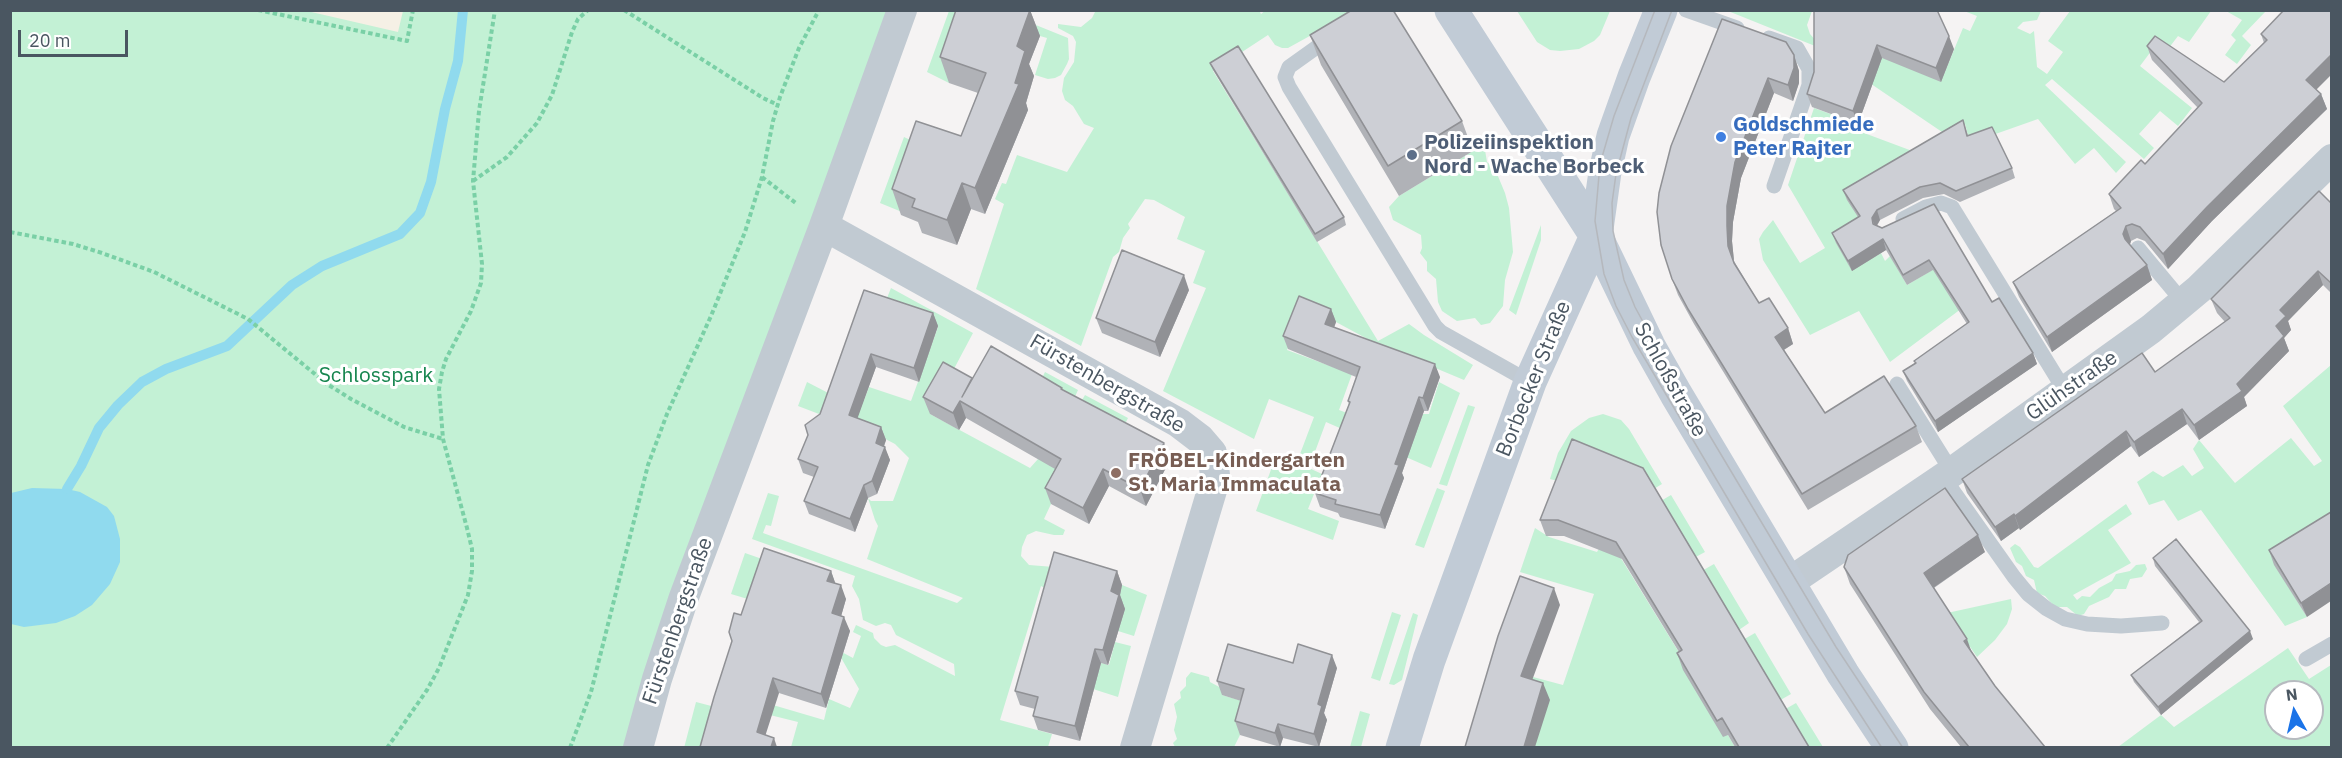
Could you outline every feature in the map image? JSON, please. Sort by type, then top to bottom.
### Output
[{"type":"street","name":"Fürstenbergstraße","points":[[638,747],[660,669],[684,597],[824,226],[902,10]]},
{"type":"street","name":"Schloßstraße","points":[[1451,10],[1596,236],[1644,336],[1676,394],[1854,693],[1892,747]]},
{"type":"street","name":"Borbecker Straße","points":[[1402,747],[1429,660],[1530,382],[1596,236],[1605,172],[1613,136],[1661,10]]},
{"type":"street","name":"Glühstraße","points":[[1788,584],[1948,475],[2127,347],[2183,302],[2263,228],[2331,159]]},
{"type":"street","name":"Fürstenbergstraße","points":[[824,226],[1179,423],[1200,439],[1212,453],[1215,475],[1213,487],[1135,747]]},
{"type":"lane","points":[[1686,10],[1797,48],[1804,58],[1809,69],[1809,85],[1774,186]]},
{"type":"lane","points":[[1342,30],[1289,67],[1286,77],[1289,87],[1435,326],[1441,332],[1530,382]]},
{"type":"lane","points":[[1885,229],[1926,207],[1941,203],[1952,207],[2065,392]]},
{"type":"lane","points":[[2138,248],[2183,302]]},
{"type":"lane","points":[[1897,384],[1948,475],[2014,577],[2028,594],[2065,619],[2087,624],[2121,626],[2162,623]]},
{"type":"lane","points":[[2306,660],[2331,644]]},
{"type":"path","points":[[258,10],[407,41],[413,10]]},
{"type":"path","points":[[387,747],[427,690],[449,645],[468,595],[472,571],[472,549],[443,439],[439,389],[442,372],[474,305],[481,283],[482,264],[473,181],[479,111],[495,10]]},
{"type":"path","points":[[473,181],[507,157],[537,123],[552,95],[572,32],[578,19],[588,10]]},
{"type":"path","points":[[624,10],[763,98],[778,105]]},
{"type":"path","points":[[570,747],[591,692],[648,465],[667,414],[731,268],[762,177],[778,105],[799,48],[819,10]]},
{"type":"path","points":[[762,177],[824,226]]},
{"type":"path","points":[[10,232],[102,252],[154,272],[248,319],[327,384],[351,399],[404,427],[443,439]]},
{"type":"green space","points":[[1096,10],[1259,10],[1261,14],[1266,10],[1355,11],[1288,48],[1275,45],[1268,35],[1213,71],[1378,341],[1409,324],[1473,365],[1464,380],[1373,342],[1336,322],[1304,310],[1287,350],[1352,374],[1339,410],[1414,438],[1423,414],[1429,414],[1439,382],[1460,393],[1431,468],[1326,422],[1309,468],[1322,474],[1308,509],[1339,521],[1333,540],[1256,511],[1277,453],[1297,462],[1314,417],[1269,399],[1254,439],[1163,391],[1206,288],[1193,283],[1205,251],[1177,239],[1185,217],[1154,200],[1145,199],[1128,224],[1130,228],[1123,238],[1119,252],[1113,257],[1081,346],[976,289],[1004,204],[995,199],[1002,183],[1006,184],[1017,155],[1067,172],[1094,128],[1084,124],[1073,106],[1065,100],[1062,91],[1064,78],[1074,62],[1076,42],[1073,36],[1058,28],[1058,24],[1081,27],[1092,18]]},
{"type":"green space","name":"Schlosspark","points":[[10,11],[902,11],[638,747],[11,747]]},
{"type":"green space","points":[[949,11],[956,11],[949,83],[927,72]]},
{"type":"green space","points":[[1517,11],[1610,11],[1600,35],[1594,41],[1579,49],[1560,51],[1550,50],[1537,42]]},
{"type":"green space","points":[[1728,11],[1812,11],[1807,25],[1810,34],[1818,43],[1824,35],[1944,74],[1963,28],[1970,31],[1977,16],[1964,11],[2041,11],[2037,20],[2023,22],[2017,28],[2030,34],[2034,31],[2037,67],[2047,74],[2063,52],[2048,41],[2070,11],[2211,11],[2189,42],[2178,36],[2165,53],[2155,46],[2140,66],[2192,108],[2178,126],[2160,111],[2139,134],[2154,148],[2144,159],[2052,79],[2045,85],[2126,162],[2116,173],[2094,148],[2075,164],[2038,119],[1970,143],[1965,124],[1948,129],[1948,136],[1815,46]]},
{"type":"green space","points":[[2226,11],[2266,11],[2242,36],[2251,45],[2237,64],[2225,55],[2236,40],[2231,35],[2242,20]]},
{"type":"green space","points":[[1026,21],[1068,38],[1069,59],[1061,75],[1048,79],[1035,75],[1047,38],[1040,36]]},
{"type":"green space","points":[[1814,108],[1858,124],[1856,130],[1923,155],[1864,226],[1852,270],[1881,253],[1885,261],[1890,256],[1907,285],[1934,269],[1985,291],[1890,362],[1859,311],[1810,335],[1763,260],[1759,239],[1773,220],[1800,263],[1825,248],[1788,185]]},
{"type":"green space","points":[[904,137],[925,147],[902,212],[880,203]]},
{"type":"green space","points":[[1481,146],[1485,150],[1487,162],[1495,169],[1505,193],[1509,208],[1513,252],[1505,280],[1503,306],[1490,323],[1481,325],[1475,318],[1457,321],[1442,311],[1438,302],[1436,279],[1427,271],[1427,262],[1420,253],[1421,235],[1393,220],[1389,207],[1399,196]]},
{"type":"green space","points":[[1541,225],[1541,240],[1516,315],[1509,310]]},
{"type":"green space","points":[[891,288],[973,333],[930,414],[1030,468],[1038,459],[1041,380],[1045,372],[1078,390],[1068,412],[1071,419],[1085,395],[1128,418],[1126,422],[1110,428],[1051,504],[1044,519],[1065,530],[1063,535],[1036,531],[1027,535],[1022,547],[1021,556],[1029,565],[1054,567],[1052,592],[1041,586],[1000,720],[1052,734],[1048,747],[791,747],[798,722],[770,715],[773,705],[824,720],[829,699],[850,708],[859,689],[836,649],[853,658],[861,636],[853,632],[856,625],[873,633],[874,638],[881,645],[886,647],[895,645],[955,676],[954,664],[896,635],[891,625],[885,623],[876,626],[863,620],[859,599],[852,586],[855,576],[752,539],[768,493],[779,496],[771,526],[766,525],[763,533],[957,603],[963,598],[867,559],[878,526],[868,498],[871,501],[893,501],[909,458],[895,444],[826,408],[819,414],[798,406],[807,382],[836,397],[864,400],[869,387],[911,401],[938,327],[883,308]]},
{"type":"green space","points":[[2331,365],[2331,530],[2275,565],[2307,617],[2285,626],[2201,510],[2178,521],[2164,500],[2149,505],[2137,482],[2153,471],[2163,477],[2183,465],[2192,476],[2204,468],[2193,449],[2199,440],[2235,483],[2291,438],[2314,466],[2322,461],[2283,406]]},
{"type":"green space","points":[[1468,405],[1475,407],[1447,486],[1439,484]]},
{"type":"green space","points":[[1603,414],[1621,420],[1629,429],[1662,484],[1652,490],[1566,483],[1550,479],[1558,453],[1571,431],[1589,418]]},
{"type":"green space","points":[[1437,488],[1445,491],[1424,548],[1415,545]]},
{"type":"green space","points":[[1671,495],[1705,552],[1692,559],[1659,502]]},
{"type":"green space","points":[[2126,504],[2132,514],[2108,530],[2131,563],[2073,595],[2077,600],[2082,596],[2090,597],[2099,588],[2112,581],[2116,574],[2130,571],[2136,565],[2145,564],[2147,569],[2142,577],[2130,579],[2126,589],[2115,589],[2109,597],[2089,606],[2084,614],[2078,616],[2067,607],[2055,607],[2045,596],[2037,593],[2034,580],[2026,576],[2010,548],[2015,544],[2020,547],[2034,567],[2038,568]]},
{"type":"green space","points":[[1535,528],[1549,537],[1597,552],[1602,543],[1614,547],[1735,747],[1535,747],[1526,689],[1533,677],[1563,685],[1594,594],[1520,572]]},
{"type":"green space","points":[[745,553],[765,560],[751,600],[731,594]]},
{"type":"green space","points":[[1714,564],[1749,623],[1736,632],[1700,572]]},
{"type":"green space","points":[[1122,585],[1147,595],[1134,636],[1118,631],[1116,606]]},
{"type":"green space","points":[[2011,599],[2012,609],[2007,624],[1995,640],[1977,657],[1947,613]]},
{"type":"green space","points":[[1392,612],[1401,615],[1380,681],[1371,678]]},
{"type":"green space","points":[[1413,613],[1418,615],[1402,680],[1394,685],[1389,684]]},
{"type":"green space","points":[[1755,633],[1791,694],[1777,702],[1741,641]]},
{"type":"green space","points":[[1115,642],[1131,646],[1118,697],[1093,689],[1101,663],[1109,665]]},
{"type":"green space","points":[[2288,648],[2309,679],[2331,665],[2331,747],[2118,747],[2161,715],[2174,727]]},
{"type":"green space","points":[[1191,672],[1209,677],[1210,682],[1223,689],[1222,695],[1249,703],[1240,735],[1234,747],[1175,747],[1173,743],[1177,739],[1174,730],[1177,717],[1174,704],[1181,698],[1180,692],[1186,686],[1186,678]]},
{"type":"green space","points":[[696,702],[719,708],[709,747],[684,748]]},
{"type":"green space","points":[[1796,703],[1823,747],[1805,747],[1782,711]]},
{"type":"green space","points":[[1360,711],[1370,714],[1361,747],[1350,747]]},
{"type":"sand","points":[[307,11],[403,11],[398,32]]},
{"type":"water","points":[[32,488],[67,489],[80,492],[107,507],[114,516],[120,539],[120,562],[110,584],[92,605],[75,616],[56,623],[24,627],[11,624],[11,493]]},
{"type":"building","points":[[956,10],[1030,10],[1017,46],[1025,51],[1015,83],[1019,84],[975,188],[962,183],[947,220],[912,207],[915,199],[892,189],[916,121],[961,136],[986,73],[940,57]]},
{"type":"building","points":[[1352,10],[1393,10],[1462,121],[1388,166],[1310,35]]},
{"type":"building","points":[[1814,10],[1937,10],[1949,36],[1936,68],[1877,45],[1853,111],[1807,94],[1814,72]]},
{"type":"building","points":[[2284,10],[2331,10],[2331,55],[2306,80],[2321,94],[2163,254],[2140,227],[2132,224],[2126,226],[2123,234],[2125,239],[2147,265],[2047,337],[2013,282],[2121,208],[2109,194],[2141,160],[2145,164],[2202,103],[2147,46],[2155,36],[2224,82],[2267,40],[2261,34]]},
{"type":"building","points":[[1722,19],[1786,42],[1794,55],[1794,68],[1788,85],[1768,78],[1735,162],[1727,206],[1728,246],[1734,263],[1759,303],[1769,298],[1788,328],[1775,337],[1825,413],[1884,376],[1916,426],[1802,494],[1688,309],[1672,279],[1661,245],[1657,212],[1659,193],[1671,146]]},
{"type":"building","points":[[1238,46],[1344,217],[1315,234],[1210,63]]},
{"type":"building","points":[[1963,120],[1967,136],[1992,127],[2012,168],[1956,191],[1940,183],[1920,187],[1877,210],[1872,218],[1873,224],[1882,228],[1934,204],[1992,302],[1999,298],[2033,353],[1935,421],[1903,371],[1969,322],[1929,260],[1903,275],[1883,239],[1848,261],[1832,233],[1860,216],[1843,190]]},
{"type":"building","points":[[2319,191],[2331,203],[2331,283],[2318,271],[2280,310],[2286,316],[2276,326],[2284,336],[2237,384],[2242,391],[2194,425],[2182,409],[2134,442],[2126,431],[2015,516],[2014,514],[1995,527],[1962,479],[2142,353],[2155,372],[2230,318],[2211,299]]},
{"type":"building","points":[[1122,250],[1184,275],[1155,342],[1096,318]]},
{"type":"building","points":[[864,290],[933,313],[914,368],[871,354],[849,415],[881,427],[876,443],[885,447],[872,481],[864,485],[850,519],[804,501],[818,467],[798,459],[808,435],[805,425],[820,414]]},
{"type":"building","points":[[1299,296],[1331,309],[1325,324],[1435,364],[1423,398],[1419,397],[1395,464],[1399,465],[1380,515],[1335,504],[1336,500],[1315,493],[1350,402],[1348,401],[1360,367],[1283,336]]},
{"type":"building","points":[[991,346],[1061,389],[1164,443],[1140,489],[1103,469],[1083,508],[1045,488],[1061,459],[960,401],[953,413],[923,397],[943,362],[972,378],[962,397]]},
{"type":"building","points":[[1572,439],[1643,468],[1809,747],[1739,747],[1722,718],[1717,721],[1677,653],[1682,650],[1616,542],[1558,520],[1540,520]]},
{"type":"building","points":[[1945,488],[1978,535],[1924,573],[1967,639],[1964,641],[1995,686],[2045,747],[1969,747],[1924,692],[1844,567],[1848,555]]},
{"type":"building","points":[[2331,512],[2331,583],[2301,603],[2269,550]]},
{"type":"building","points":[[2176,539],[2250,631],[2158,707],[2131,675],[2202,621],[2153,558]]},
{"type":"building","points":[[764,548],[831,571],[827,581],[841,585],[832,613],[844,617],[821,694],[773,678],[757,732],[774,738],[771,747],[700,747],[732,641],[729,632],[734,613],[741,615]]},
{"type":"building","points":[[1054,552],[1117,571],[1111,591],[1119,595],[1103,650],[1095,649],[1075,726],[1033,716],[1038,697],[1015,691]]},
{"type":"building","points":[[1520,576],[1554,588],[1521,676],[1543,683],[1524,747],[1465,747],[1498,636]]},
{"type":"building","points":[[1228,644],[1293,663],[1298,644],[1332,655],[1318,704],[1322,706],[1314,734],[1278,724],[1275,733],[1235,721],[1244,689],[1217,681]]},
{"type":"waterway","points":[[67,489],[99,428],[118,405],[142,382],[166,369],[227,346],[292,285],[322,266],[400,234],[420,213],[431,182],[445,109],[458,61],[463,10]]},
{"type":"tram line","points":[[1655,10],[1614,116],[1600,164],[1595,221],[1604,274],[1616,306],[1632,337],[1808,634],[1882,748]]},
{"type":"tram line","points":[[1672,10],[1631,118],[1616,174],[1612,203],[1613,231],[1624,280],[1635,307],[1655,344],[1836,647],[1903,748]]},
{"type":"place","name":"Goldschmiede Peter Rajter","points":[[1721,137]]},
{"type":"place","name":"Polizeiinspektion Nord - Wache Borbeck","points":[[1412,155]]},
{"type":"place","name":"FRÖBEL-Kindergarten St. Maria Immaculata","points":[[1116,473]]}]
